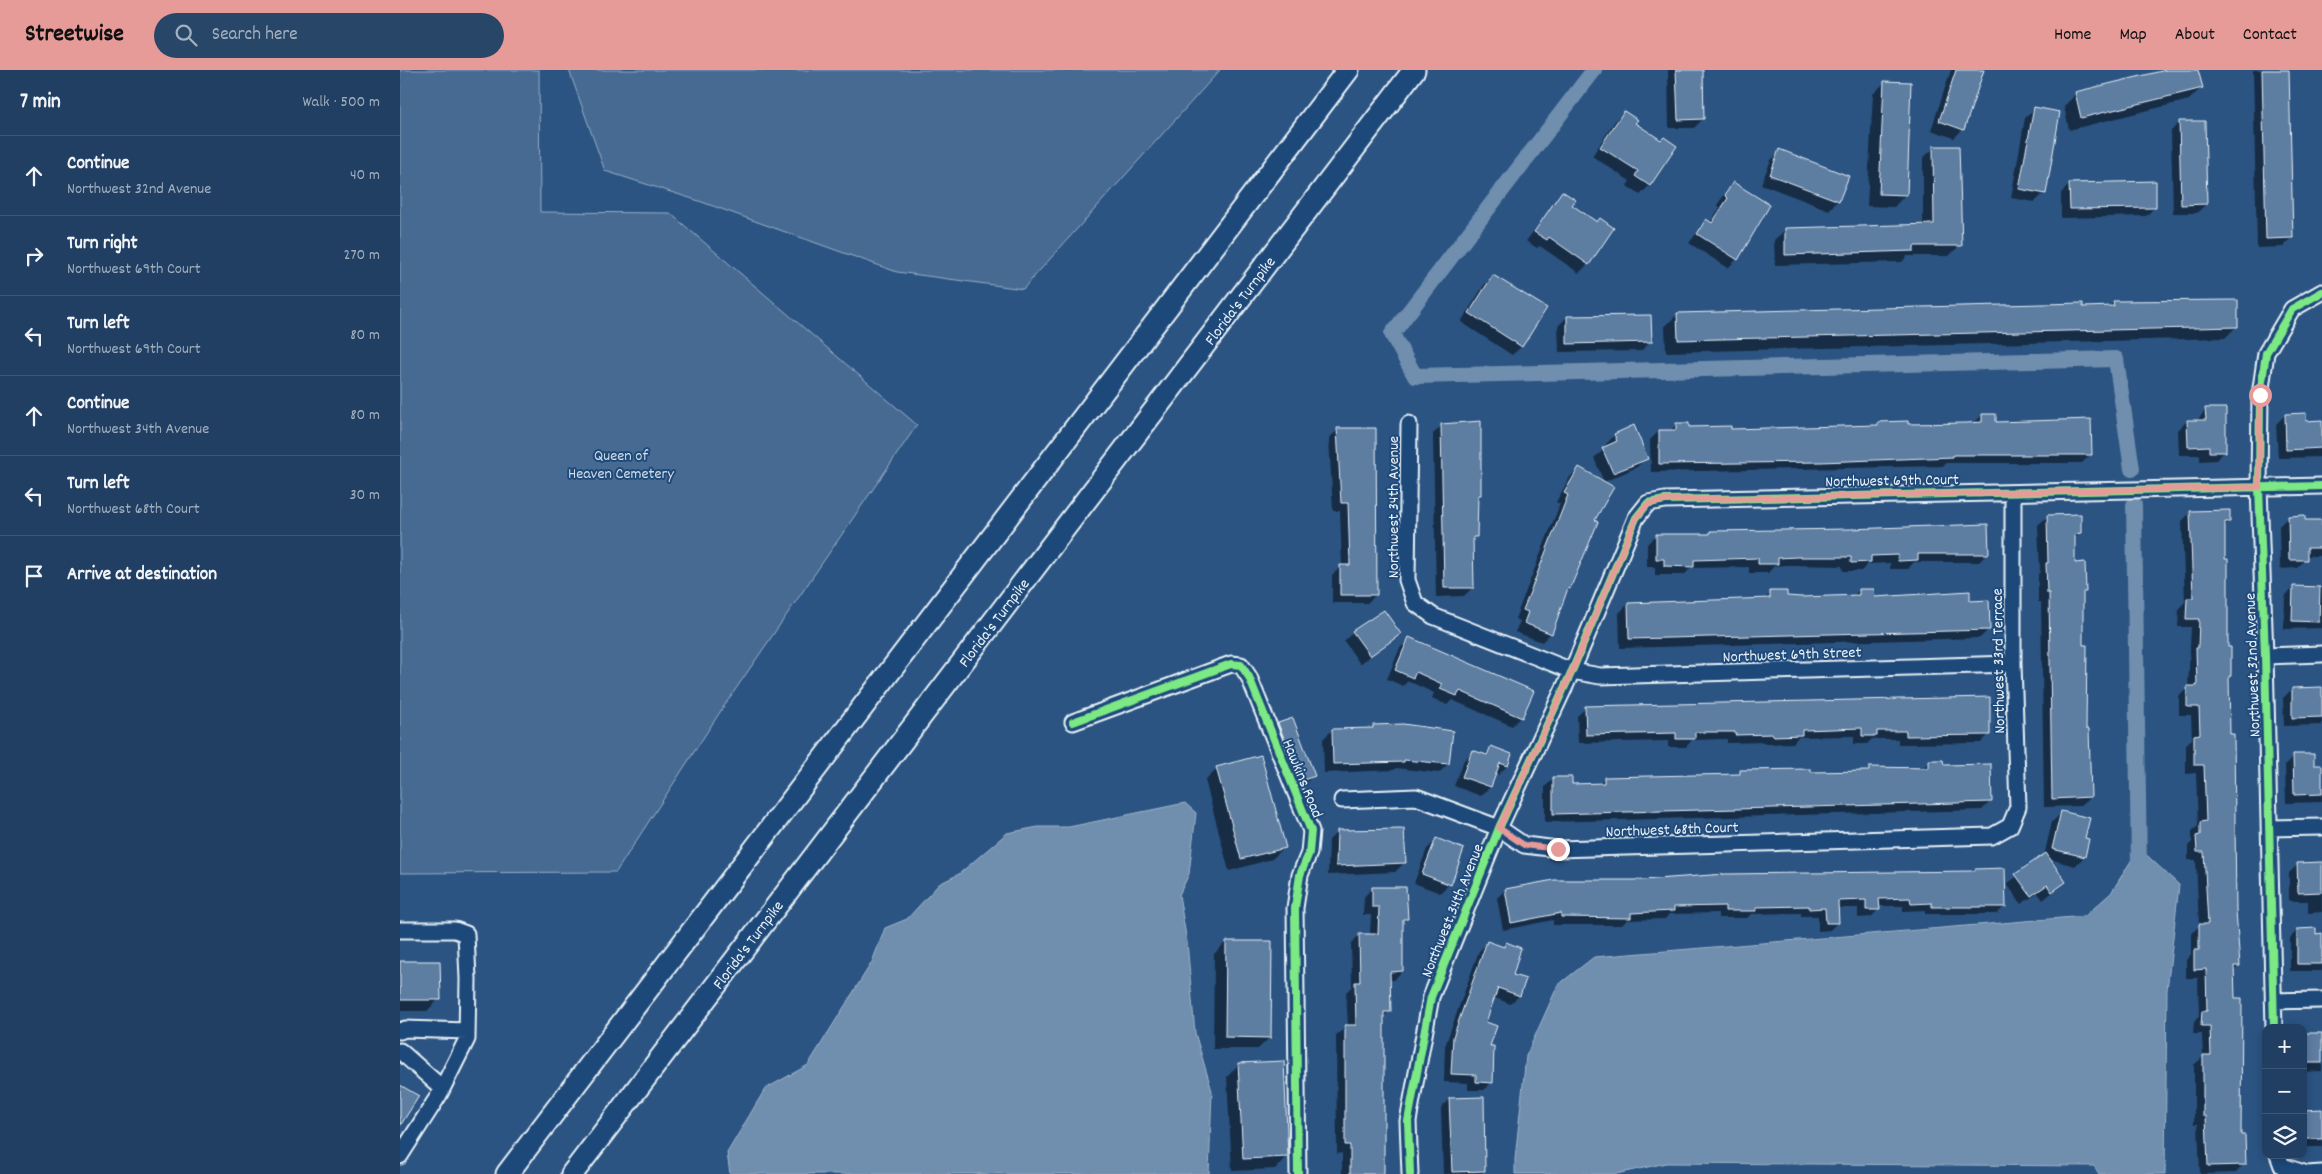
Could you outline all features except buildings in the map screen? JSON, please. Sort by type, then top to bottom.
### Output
[{"type":"highway","points":[[507,1174],[1348,70]]},
{"type":"highway","name":"Florida's Turnpike","points":[[572,1174],[1414,70]]},
{"type":"street","name":"Northwest 32nd Avenue","points":[[2274,1024],[2270,828],[2259,487],[2260,395],[2266,353],[2292,309],[2322,292]]},
{"type":"street","name":"Northwest 34th Avenue","points":[[1409,424],[1407,580],[1415,603],[1433,616],[1572,671],[1499,828],[1431,997],[1408,1121],[1410,1174]]},
{"type":"street","name":"Northwest 69th Court","points":[[1572,671],[1636,518],[1648,504],[1665,500],[2322,486]]},
{"type":"street","name":"Northwest 33rd Terrace","points":[[2010,826],[2018,807],[2013,664],[2013,494]]},
{"type":"street","points":[[2265,656],[2322,654]]},
{"type":"street","name":"Hawkins Road","points":[[1073,722],[1231,664],[1241,665],[1249,677],[1311,831],[1309,853],[1300,876],[1295,908],[1298,1174]]},
{"type":"street","name":"Northwest 69th Street","points":[[1572,671],[1600,676],[2013,664]]},
{"type":"street","name":"Northwest 68th Court","points":[[1342,800],[1416,798],[1499,828],[1524,845],[1558,849],[1992,836],[2010,826]]},
{"type":"street","points":[[2270,828],[2322,827]]},
{"type":"street","points":[[400,930],[455,930],[466,934],[468,979],[466,1039],[442,1088],[400,1156]]},
{"type":"street","points":[[2273,1001],[2322,1000]]},
{"type":"street","points":[[400,1031],[405,1029],[467,1031]]},
{"type":"street","points":[[400,1052],[442,1088]]},
{"type":"street","points":[[2280,1161],[2306,1174],[2322,1173]]},
{"type":"green space","name":"Queen of Heaven Cemetery","points":[[400,70],[539,70],[540,212],[670,213],[917,425],[722,709],[616,872],[400,873]]},
{"type":"green space","points":[[569,70],[1220,70],[1023,289],[897,272],[699,201],[605,171]]},
{"type":"shaded area","points":[[1185,803],[1196,813],[1189,874],[1179,895],[1187,942],[1195,1033],[1212,1091],[1209,1174],[730,1174],[727,1153],[765,1089],[808,1065],[872,962],[885,928],[907,919],[939,884],[959,874],[1007,833],[1038,827],[1069,827]]},
{"type":"shaded area","points":[[2139,848],[2179,885],[2167,990],[2165,1174],[2099,1174],[2094,1166],[1666,1163],[1616,1174],[1515,1174],[1526,1056],[1558,985],[1594,957],[2085,916],[2111,893]]},
{"type":"waterway","points":[[1594,70],[1392,334],[1415,376],[2116,359],[2132,469]]},
{"type":"waterway","points":[[2134,505],[2139,869]]},
{"type":"cycle path","points":[[2274,1024],[2259,487],[2260,395],[2266,353],[2292,309],[2322,292]]},
{"type":"cycle path","points":[[1410,1174],[1408,1121],[1431,997],[1499,828],[1572,671],[1636,518],[1648,503],[1665,500],[2322,486]]},
{"type":"cycle path","points":[[1073,722],[1231,664],[1241,665],[1249,677],[1311,831],[1309,853],[1300,875],[1295,908],[1298,1174]]},
{"type":"route","points":[[1558,849],[1524,845],[1499,828],[1572,671],[1636,518],[1648,504],[1665,500],[2013,494],[2259,487],[2260,395]]}]
